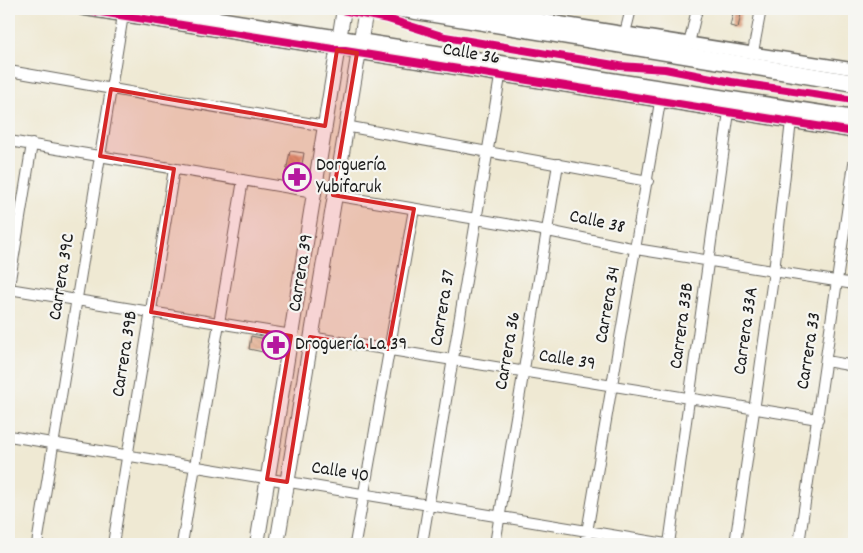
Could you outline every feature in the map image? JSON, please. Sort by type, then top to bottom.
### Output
[{"type":"highway","points":[[148,9],[267,33],[339,40],[440,61],[854,119]]},
{"type":"highway","points":[[404,9],[854,83]]},
{"type":"main road","name":"Carrera 39","points":[[257,544],[344,9]]},
{"type":"main road","name":"Carrera 39","points":[[277,544],[333,195],[366,9]]},
{"type":"street","points":[[82,9],[124,16],[267,33]]},
{"type":"street","points":[[475,9],[534,14],[626,33],[854,69]]},
{"type":"street","points":[[626,33],[631,9]]},
{"type":"street","points":[[690,44],[697,9]]},
{"type":"street","points":[[753,52],[761,9]]},
{"type":"street","name":"Carrera 39C","points":[[37,544],[124,16]]},
{"type":"street","name":"Calle 36","points":[[440,61],[500,77],[854,132]]},
{"type":"street","points":[[9,71],[325,126]]},
{"type":"street","name":"Carrera 37","points":[[422,544],[500,77]]},
{"type":"street","name":"Carrera 34","points":[[585,544],[660,102]]},
{"type":"street","name":"Carrera 33B","points":[[667,544],[710,260],[729,112]]},
{"type":"street","name":"Carrera 33A","points":[[735,544],[774,271],[791,121]]},
{"type":"street","points":[[345,126],[648,181]]},
{"type":"street","points":[[9,141],[314,192]]},
{"type":"street","points":[[32,144],[9,288],[292,336]]},
{"type":"street","name":"Carrera 33","points":[[799,544],[839,282],[854,163]]},
{"type":"street","name":"Carrera 36","points":[[495,544],[558,164]]},
{"type":"street","name":"Carrera 39B","points":[[113,544],[174,168]]},
{"type":"street","points":[[182,544],[244,180]]},
{"type":"street","name":"Calle 38","points":[[333,195],[548,231],[636,249],[854,284]]},
{"type":"street","points":[[354,544],[414,210]]},
{"type":"street","name":"Calle 39","points":[[310,336],[818,420]]},
{"type":"street","points":[[826,361],[854,366]]},
{"type":"street","name":"Calle 40","points":[[9,436],[667,544]]},
{"type":"lane","points":[[187,9],[339,40]]},
{"type":"lane","points":[[366,9],[854,89]]},
{"type":"lane","points":[[359,44],[380,38]]},
{"type":"highlighted area","points":[[337,50],[357,53],[333,195],[414,209],[388,349],[310,337],[287,482],[267,479],[291,336],[151,312],[174,169],[100,156],[111,89],[325,126]]},
{"type":"building","points":[[734,9],[742,9],[738,28],[730,26]]},
{"type":"building","points":[[290,151],[304,153],[299,181],[285,178]]},
{"type":"building","points":[[251,336],[280,342],[277,355],[249,349]]},
{"type":"cycle path","points":[[82,9],[854,132]]},
{"type":"cycle path","points":[[337,9],[388,19],[445,37],[620,66],[665,69],[732,82],[854,100]]},
{"type":"place","name":"Dorguería Yubifaruk","points":[[297,177]]},
{"type":"place","name":"Droguería La 39","points":[[276,345]]}]
